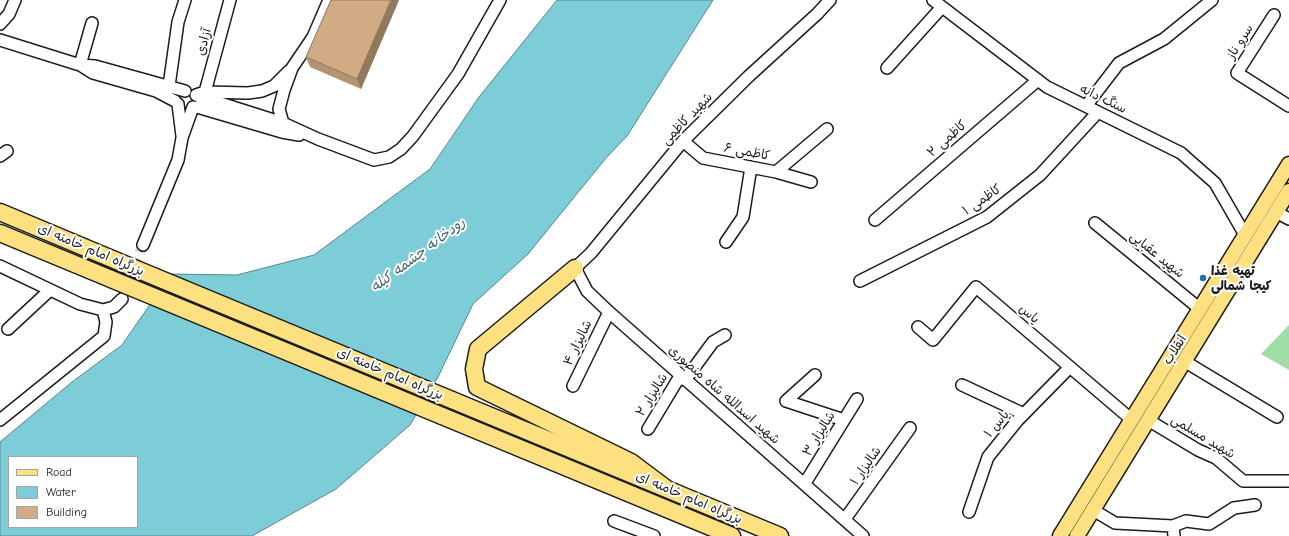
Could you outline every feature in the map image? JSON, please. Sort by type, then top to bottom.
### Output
[{"type":"highway","name":"بزرگراه امام خامنه ای","points":[[0,212],[780,536]]},
{"type":"highway","name":"بزرگراه امام خامنه ای","points":[[0,233],[732,536]]},
{"type":"highway","points":[[575,268],[478,350],[474,369],[477,387],[631,462],[666,489]]},
{"type":"highway","points":[[576,471],[704,536]]},
{"type":"main road","name":"انقلاب","points":[[1060,536],[1289,164]]},
{"type":"main road","name":"انقلاب","points":[[1077,536],[1289,191]]},
{"type":"main road","points":[[1245,235],[1258,242]]},
{"type":"street","points":[[0,24],[9,14],[15,0]]},
{"type":"street","points":[[169,86],[178,22],[185,0]]},
{"type":"street","name":"آزادی","points":[[182,138],[198,99],[230,0]]},
{"type":"street","points":[[80,65],[93,73],[156,91],[188,107],[198,99],[262,91],[274,86],[292,68],[313,37],[329,0]]},
{"type":"street","points":[[198,99],[283,123],[374,160],[389,157],[401,149],[413,136],[458,74],[500,0]]},
{"type":"street","name":"شهید کاظمی","points":[[575,268],[591,253],[683,141],[830,0]]},
{"type":"street","points":[[1086,106],[1119,63],[1164,39],[1212,0]]},
{"type":"street","points":[[886,68],[938,3]]},
{"type":"street","name":"سنگ دانه","points":[[938,3],[1047,87],[1181,152],[1215,183],[1245,235]]},
{"type":"street","name":"سرو ناز","points":[[1274,15],[1237,73],[1289,106]]},
{"type":"street","points":[[80,65],[92,23]]},
{"type":"street","points":[[0,40],[80,65],[95,66],[169,86],[185,91],[198,99],[282,132],[318,138]]},
{"type":"street","points":[[283,123],[279,109],[292,68]]},
{"type":"street","name":"کاظمی ۲","points":[[875,220],[1038,80]]},
{"type":"street","points":[[143,245],[178,160],[182,138],[176,102],[173,96],[179,91],[185,91]]},
{"type":"street","name":"کاظمی ۱","points":[[860,282],[987,217],[1040,174],[1098,112]]},
{"type":"street","points":[[776,172],[827,129]]},
{"type":"street","name":"کاظمی ۶","points":[[683,141],[703,158],[776,172],[811,182]]},
{"type":"street","points":[[726,242],[743,217],[751,167]]},
{"type":"street","points":[[1276,212],[1289,219]]},
{"type":"street","name":"شهید عقبایی","points":[[1095,223],[1200,309]]},
{"type":"street","points":[[0,266],[80,304],[103,310],[114,307],[122,300]]},
{"type":"street","name":"شهید اسدالله شاه منصوری","points":[[575,268],[587,291],[608,312],[864,536]]},
{"type":"street","name":"یاس","points":[[918,327],[933,340],[976,287],[1132,420]]},
{"type":"street","points":[[8,329],[50,290]]},
{"type":"street","points":[[0,420],[104,336],[106,322],[103,310]]},
{"type":"street","name":"شالیزار ۴","points":[[573,386],[608,312]]},
{"type":"street","name":"شالیزار ۲","points":[[648,429],[682,378],[713,342],[725,335]]},
{"type":"street","points":[[1184,362],[1277,417]]},
{"type":"street","name":"یاس ۱","points":[[969,512],[988,457],[1024,414],[1070,367]]},
{"type":"street","points":[[815,375],[786,401],[844,420]]},
{"type":"street","points":[[962,385],[1024,414]]},
{"type":"street","name":"شالیزار ۳","points":[[805,483],[857,399]]},
{"type":"street","name":"شهید مسلمی","points":[[1148,420],[1198,450],[1216,458],[1243,481],[1289,481]]},
{"type":"street","name":"شالیزار ۱","points":[[845,519],[910,428]]},
{"type":"street","points":[[1093,510],[1115,523],[1173,531],[1186,521],[1209,524],[1234,508],[1255,505]]},
{"type":"street","points":[[614,521],[654,536]]},
{"type":"green space","points":[[1289,325],[1289,370],[1261,354]]},
{"type":"water","name":"رودخانه چشمه کیله","points":[[557,0],[713,0],[627,136],[606,158],[528,254],[473,304],[438,377],[410,425],[336,489],[252,536],[0,536],[0,442],[72,382],[122,345],[171,274],[237,275],[314,255],[430,169],[479,97]]},
{"type":"building","points":[[331,0],[391,0],[357,79],[306,57]]},
{"type":"tunnel","points":[[122,299],[143,245]]},
{"type":"place","name":"تهیه غذا کیجا شمالی","points":[[1203,278]]}]
